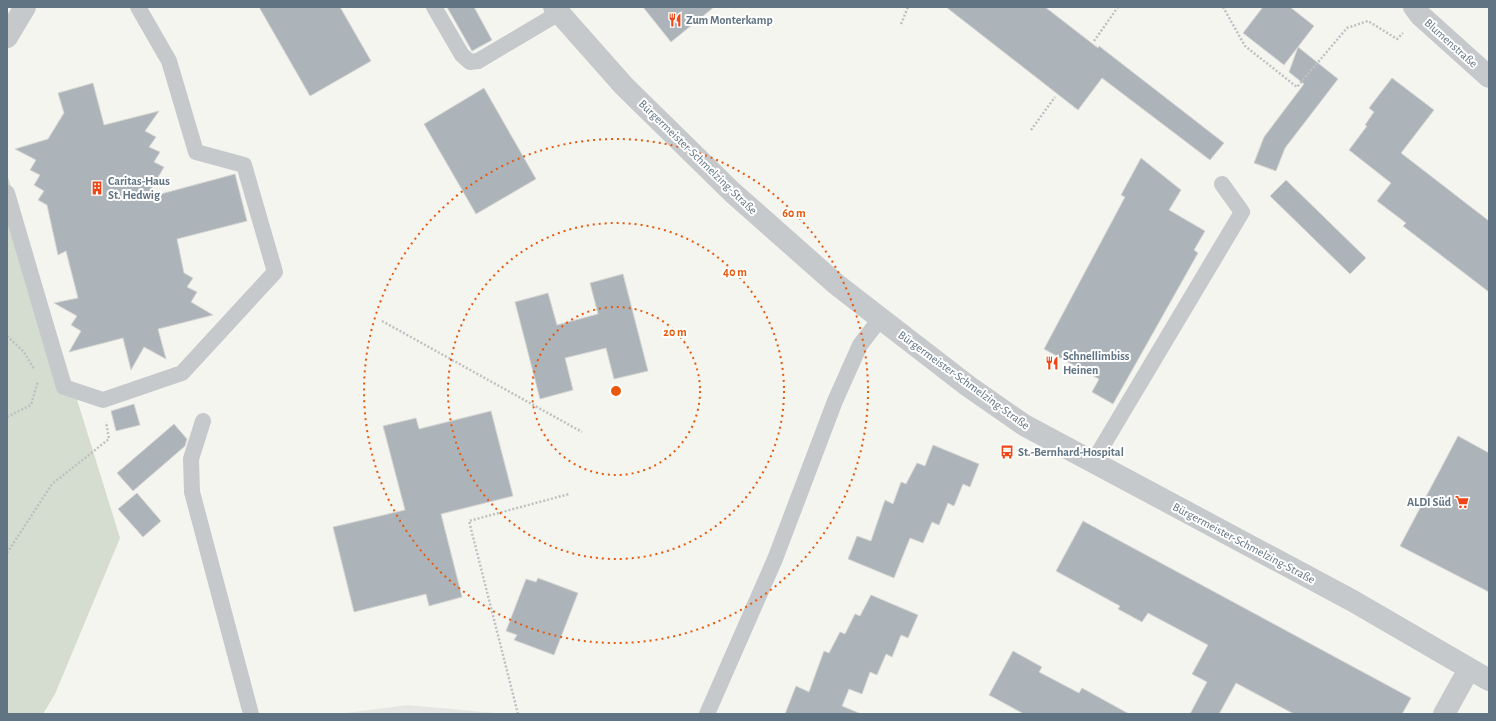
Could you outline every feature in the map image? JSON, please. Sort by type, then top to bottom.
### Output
[{"type":"street","points":[[7,37],[25,7]]},
{"type":"street","name":"Bürgermeister-Schmelzing-Straße","points":[[556,10],[624,86],[732,192],[836,284],[944,368],[1024,425],[1353,601],[1489,680]]},
{"type":"street","name":"Blumenstraße","points":[[1417,11],[1489,77]]},
{"type":"street","points":[[1444,714],[1469,669]]},
{"type":"lane","points":[[7,193],[64,387],[103,400],[182,373],[275,272],[244,165],[196,152],[169,60],[138,7]]},
{"type":"lane","points":[[434,7],[462,55],[470,62],[478,61],[556,10]]},
{"type":"lane","points":[[1093,462],[1242,212],[1222,184]]},
{"type":"lane","points":[[708,714],[769,573],[835,401],[860,345],[880,319]]},
{"type":"lane","points":[[203,421],[191,459],[192,492],[251,714]]},
{"type":"path","points":[[901,24],[908,7]]},
{"type":"path","points":[[1094,41],[1118,7]]},
{"type":"path","points":[[1223,7],[1245,46],[1297,87],[1347,28],[1368,22],[1397,39],[1417,11]]},
{"type":"path","points":[[1031,130],[1055,97]]},
{"type":"path","points":[[382,321],[582,432]]},
{"type":"path","points":[[7,336],[24,352],[35,372]]},
{"type":"path","points":[[7,417],[31,405],[39,378]]},
{"type":"path","points":[[7,553],[52,484],[109,439],[103,400]]},
{"type":"path","points":[[518,714],[469,521],[570,494]]},
{"type":"shaded area","points":[[7,174],[120,538],[55,694],[43,714],[7,714]]},
{"type":"shaded area","points":[[408,705],[506,714],[338,714]]},
{"type":"building","points":[[259,7],[340,7],[371,61],[310,96]]},
{"type":"building","points":[[447,7],[474,7],[492,40],[472,51]]},
{"type":"building","points":[[643,7],[714,7],[671,42]]},
{"type":"building","points":[[946,7],[1045,7],[1098,48],[1099,46],[1224,143],[1210,160],[1102,78],[1078,110]]},
{"type":"building","points":[[1263,7],[1290,7],[1314,26],[1284,65],[1243,33]]},
{"type":"building","points":[[1298,47],[1338,79],[1285,148],[1276,171],[1254,163],[1264,137],[1304,84],[1289,72]]},
{"type":"building","points":[[1392,78],[1434,110],[1401,153],[1489,221],[1489,292],[1403,226],[1406,223],[1377,201],[1391,183],[1349,150],[1367,126],[1365,125],[1374,112],[1369,108]]},
{"type":"building","points":[[93,83],[104,125],[159,111],[145,131],[156,137],[149,147],[160,152],[154,162],[164,167],[146,198],[235,174],[247,221],[177,239],[184,273],[193,278],[187,287],[197,292],[191,302],[213,315],[158,329],[166,359],[144,347],[131,370],[123,338],[69,352],[81,331],[71,325],[77,316],[54,303],[78,298],[66,251],[58,255],[47,205],[38,200],[44,191],[34,185],[40,175],[30,170],[36,160],[15,149],[48,139],[64,113],[58,93]]},
{"type":"building","points":[[484,88],[536,179],[476,214],[424,124]]},
{"type":"building","points":[[1141,158],[1181,190],[1169,210],[1205,231],[1194,250],[1198,253],[1113,404],[1092,392],[1099,379],[1044,349],[1125,197],[1121,195]]},
{"type":"building","points":[[1286,180],[1366,258],[1350,274],[1270,196]]},
{"type":"building","points":[[623,274],[648,371],[614,379],[606,348],[565,358],[573,390],[540,399],[515,302],[548,293],[557,325],[598,314],[590,283]]},
{"type":"building","points":[[134,404],[140,425],[116,431],[111,411]]},
{"type":"building","points":[[491,411],[513,496],[441,514],[462,597],[429,606],[426,594],[354,612],[333,527],[405,510],[383,426],[416,418],[419,429]]},
{"type":"building","points":[[174,424],[187,439],[185,446],[133,491],[117,473]]},
{"type":"building","name":"ALDI Süd","points":[[1458,436],[1489,453],[1489,592],[1400,546]]},
{"type":"building","points":[[933,445],[979,464],[970,487],[963,484],[954,506],[948,503],[939,525],[932,522],[923,543],[910,538],[894,578],[848,559],[857,536],[871,541],[885,500],[893,504],[901,482],[906,484],[917,463],[925,466]]},
{"type":"building","points":[[137,493],[161,521],[143,537],[118,509]]},
{"type":"building","points":[[1083,521],[1411,698],[1402,714],[1294,714],[1236,683],[1219,714],[1190,714],[1207,682],[1192,674],[1208,645],[1148,613],[1142,622],[1118,609],[1120,606],[1056,571]]},
{"type":"building","points":[[538,578],[578,593],[554,655],[514,640],[517,635],[506,631],[526,579],[536,582]]},
{"type":"building","points":[[871,595],[918,615],[908,638],[901,635],[892,657],[886,654],[877,675],[870,672],[862,694],[849,689],[842,706],[861,714],[785,714],[796,686],[809,692],[824,651],[829,653],[840,632],[845,634],[855,614],[860,616]]},
{"type":"building","points":[[1013,651],[1042,667],[1039,672],[1079,693],[1082,688],[1129,714],[1024,714],[989,695]]},
{"type":"place","name":"Zum Monterkamp","points":[[675,20]]},
{"type":"place","name":"Caritas-Haus St. Hedwig","points":[[97,188]]},
{"type":"place","name":"Schnellimbiss Heinen","points":[[1052,363]]},
{"type":"place","name":"St.-Bernhard-Hospital","points":[[1007,452]]},
{"type":"place","name":"ALDI Süd","points":[[1462,502]]}]
